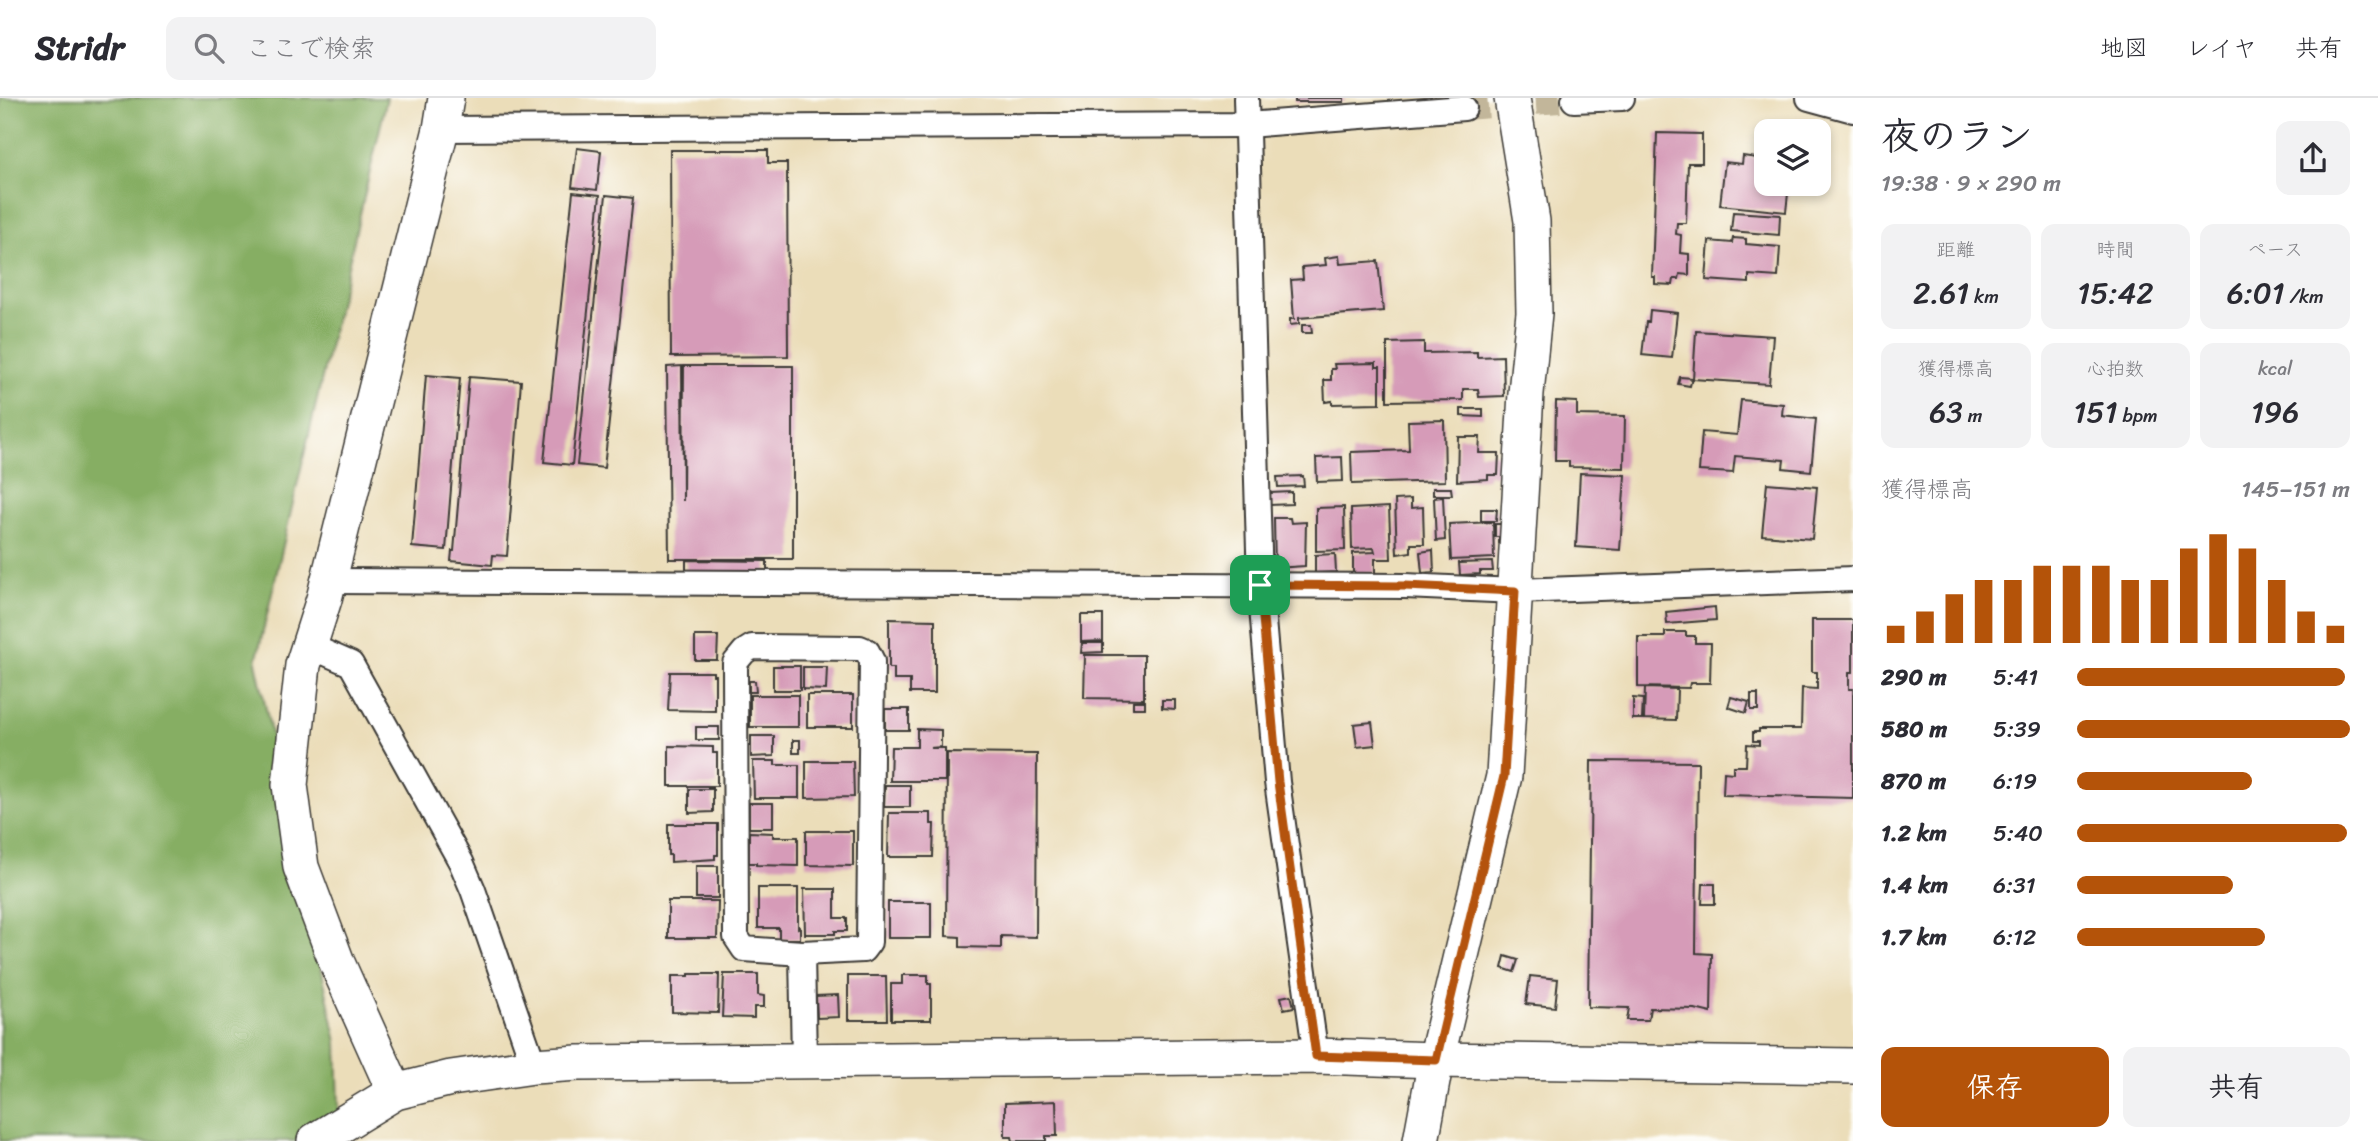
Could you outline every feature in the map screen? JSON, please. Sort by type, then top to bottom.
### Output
[{"type":"street","points":[[1246,98],[1260,585],[1278,782],[1316,1056]]},
{"type":"street","points":[[1421,1141],[1436,1060],[1504,776],[1526,393],[1534,313],[1532,221],[1512,98]]},
{"type":"street","points":[[1574,100],[1622,98]]},
{"type":"street","points":[[1809,98],[1853,110]]},
{"type":"street","points":[[395,1092],[337,963],[301,867],[290,785],[303,665],[328,581],[444,113],[1247,125],[1464,108]]},
{"type":"street","points":[[328,581],[1405,586],[1515,591],[1853,579]]},
{"type":"street","points":[[310,646],[351,664],[461,862],[534,1066]]},
{"type":"street","points":[[752,647],[860,648],[867,651],[872,660],[869,942],[863,950],[802,953],[744,949],[736,937],[735,663],[752,647]]},
{"type":"street","points":[[802,953],[804,1061]]},
{"type":"street","points":[[315,1141],[395,1092],[451,1079],[534,1066],[578,1063],[1316,1056],[1853,1066]]},
{"type":"green space","points":[[0,98],[387,98],[256,662],[337,1042],[340,1141],[0,1141]]},
{"type":"building","points":[[1295,98],[1344,98],[1344,102],[1295,102]]},
{"type":"building","points":[[1657,133],[1702,134],[1702,163],[1688,163],[1686,223],[1677,223],[1676,234],[1681,235],[1680,253],[1689,254],[1689,275],[1680,274],[1679,279],[1674,279],[1673,285],[1655,284],[1655,277],[1652,277]]},
{"type":"building","points":[[577,148],[601,151],[597,190],[572,187]]},
{"type":"building","points":[[670,150],[768,150],[768,163],[787,163],[788,356],[671,357]]},
{"type":"building","points":[[1743,156],[1754,158],[1754,196],[1788,196],[1786,212],[1720,205],[1725,162],[1742,164]]},
{"type":"building","points":[[573,192],[600,195],[572,465],[544,462]]},
{"type":"building","points":[[606,195],[633,198],[604,468],[577,465]]},
{"type":"building","points":[[1733,212],[1780,215],[1779,235],[1731,231]]},
{"type":"building","points":[[1733,238],[1746,239],[1746,244],[1780,247],[1778,277],[1749,275],[1749,283],[1706,280],[1709,241],[1732,243]]},
{"type":"building","points":[[1339,256],[1340,264],[1378,261],[1383,311],[1299,318],[1299,324],[1290,325],[1290,319],[1294,319],[1291,280],[1303,279],[1302,267],[1326,265],[1325,258]]},
{"type":"building","points":[[1650,310],[1677,313],[1672,358],[1642,355]]},
{"type":"building","points":[[1302,325],[1311,325],[1312,333],[1302,333]]},
{"type":"building","points":[[1696,331],[1773,336],[1769,384],[1693,379]]},
{"type":"building","points":[[1424,342],[1424,353],[1477,352],[1477,357],[1503,356],[1504,396],[1479,397],[1478,389],[1463,389],[1463,400],[1387,401],[1387,343]]},
{"type":"building","points":[[1376,363],[1376,367],[1380,367],[1380,403],[1325,402],[1324,380],[1331,380],[1334,364]]},
{"type":"building","points":[[682,366],[683,501],[684,366],[793,366],[793,559],[669,559],[667,367]]},
{"type":"building","points":[[426,375],[460,378],[446,550],[412,547]]},
{"type":"building","points":[[469,377],[521,381],[507,556],[493,555],[492,565],[451,561]]},
{"type":"building","points":[[1680,377],[1692,378],[1690,386],[1678,384]]},
{"type":"building","points":[[1741,400],[1783,404],[1782,415],[1816,419],[1811,471],[1783,468],[1784,460],[1735,456],[1733,473],[1699,471],[1702,432],[1737,435]]},
{"type":"building","points":[[1556,401],[1577,402],[1577,415],[1625,416],[1624,468],[1569,467],[1569,461],[1555,461]]},
{"type":"building","points":[[1461,409],[1483,409],[1483,417],[1461,416]]},
{"type":"building","points":[[1444,420],[1445,481],[1352,484],[1351,452],[1409,450],[1408,421]]},
{"type":"building","points":[[1458,437],[1480,437],[1479,453],[1499,453],[1498,475],[1488,475],[1488,479],[1457,481]]},
{"type":"building","points":[[1342,457],[1343,481],[1317,482],[1316,458]]},
{"type":"building","points":[[1580,473],[1625,475],[1620,550],[1576,547]]},
{"type":"building","points":[[1303,476],[1304,486],[1278,487],[1277,477]]},
{"type":"building","points":[[1767,483],[1817,487],[1812,539],[1762,535]]},
{"type":"building","points":[[1433,488],[1451,488],[1452,495],[1433,495]]},
{"type":"building","points":[[1292,492],[1292,504],[1270,505],[1270,493]]},
{"type":"building","points":[[1443,497],[1445,540],[1436,541],[1434,498]]},
{"type":"building","points":[[1411,499],[1411,508],[1423,507],[1424,544],[1411,544],[1411,552],[1397,554],[1395,500]]},
{"type":"building","points":[[1344,507],[1345,550],[1316,551],[1316,508]]},
{"type":"building","points":[[1389,507],[1391,559],[1375,559],[1375,573],[1353,574],[1353,553],[1375,552],[1374,548],[1352,549],[1351,509]]},
{"type":"building","points":[[1481,509],[1497,509],[1496,521],[1481,521]]},
{"type":"building","points":[[1274,518],[1290,518],[1291,523],[1306,522],[1305,566],[1275,568]]},
{"type":"building","points":[[1493,522],[1494,558],[1451,560],[1449,524]]},
{"type":"building","points":[[1495,524],[1503,524],[1502,543],[1499,543],[1499,537],[1495,537]]},
{"type":"building","points":[[1433,550],[1434,572],[1422,573],[1420,552]]},
{"type":"building","points":[[1335,554],[1336,572],[1315,573],[1315,555]]},
{"type":"building","points":[[686,560],[767,561],[767,576],[686,575]]},
{"type":"building","points":[[1492,562],[1493,571],[1460,575],[1459,563]]},
{"type":"building","points":[[1715,607],[1716,620],[1667,624],[1666,612]]},
{"type":"building","points":[[1081,615],[1103,615],[1103,641],[1081,642]]},
{"type":"building","points":[[889,619],[935,620],[935,693],[910,693],[910,680],[894,680],[894,668],[889,668]]},
{"type":"building","points":[[1812,620],[1853,620],[1853,672],[1849,672],[1849,689],[1853,689],[1853,798],[1723,795],[1724,772],[1733,773],[1733,766],[1746,766],[1747,744],[1759,745],[1759,741],[1753,741],[1753,732],[1759,732],[1759,729],[1801,729],[1802,688],[1817,689],[1817,672],[1812,672]]},
{"type":"building","points":[[1665,632],[1686,632],[1686,636],[1695,636],[1695,643],[1711,643],[1710,683],[1690,683],[1689,688],[1638,687],[1638,637],[1665,637]]},
{"type":"building","points":[[695,636],[718,636],[717,660],[695,660]]},
{"type":"building","points":[[1082,643],[1103,643],[1103,652],[1081,653]]},
{"type":"building","points":[[1085,655],[1144,655],[1144,699],[1084,698]]},
{"type":"building","points":[[773,666],[800,666],[800,690],[773,690]]},
{"type":"building","points":[[803,667],[827,667],[826,690],[803,689]]},
{"type":"building","points":[[670,672],[713,672],[715,711],[668,710]]},
{"type":"building","points":[[749,681],[755,681],[756,692],[749,692]]},
{"type":"building","points":[[1645,688],[1677,689],[1676,720],[1644,719]]},
{"type":"building","points":[[1751,694],[1758,694],[1758,710],[1751,710]]},
{"type":"building","points":[[750,695],[798,695],[798,727],[750,727]]},
{"type":"building","points":[[807,695],[853,695],[853,727],[807,727]]},
{"type":"building","points":[[1731,697],[1749,702],[1746,713],[1728,707]]},
{"type":"building","points":[[1633,698],[1643,699],[1642,719],[1633,719]]},
{"type":"building","points":[[1162,700],[1175,700],[1175,709],[1162,708]]},
{"type":"building","points":[[1133,701],[1145,701],[1145,708],[1133,708]]},
{"type":"building","points":[[885,709],[909,709],[909,730],[885,730]]},
{"type":"building","points":[[1372,722],[1375,745],[1357,747],[1354,724]]},
{"type":"building","points":[[696,727],[719,727],[719,740],[696,740]]},
{"type":"building","points":[[917,729],[941,730],[941,747],[930,748],[945,748],[945,781],[890,781],[891,747],[917,747]]},
{"type":"building","points":[[751,736],[774,736],[774,756],[751,757]]},
{"type":"building","points":[[793,740],[800,740],[800,753],[793,753]]},
{"type":"building","points":[[669,746],[713,747],[713,753],[717,753],[717,786],[669,786]]},
{"type":"building","points":[[947,753],[1037,754],[1036,937],[1001,936],[1001,948],[960,947],[960,937],[946,936]]},
{"type":"building","points":[[753,761],[799,765],[799,798],[754,798]]},
{"type":"building","points":[[806,761],[853,761],[854,797],[806,798]]},
{"type":"building","points":[[1591,761],[1698,762],[1696,953],[1712,954],[1711,1013],[1695,1009],[1650,1008],[1648,1020],[1627,1020],[1629,1008],[1588,1007]]},
{"type":"building","points":[[885,785],[910,785],[910,807],[884,807]]},
{"type":"building","points":[[689,789],[713,789],[713,812],[689,813]]},
{"type":"building","points":[[749,803],[773,803],[773,828],[749,828]]},
{"type":"building","points":[[889,813],[931,813],[931,824],[934,824],[933,857],[888,857]]},
{"type":"building","points":[[668,824],[718,824],[718,855],[715,855],[715,859],[671,862],[671,855],[668,855]]},
{"type":"building","points":[[806,831],[853,831],[853,866],[806,865]]},
{"type":"building","points":[[749,832],[773,833],[773,837],[798,837],[798,866],[749,863]]},
{"type":"building","points":[[696,866],[718,866],[718,898],[696,898]]},
{"type":"building","points":[[1703,884],[1715,884],[1715,904],[1702,904]]},
{"type":"building","points":[[758,888],[798,888],[800,939],[779,939],[779,928],[758,928]]},
{"type":"building","points":[[804,889],[835,889],[835,918],[847,918],[847,931],[835,931],[835,934],[805,934]]},
{"type":"building","points":[[668,901],[718,901],[717,938],[668,938]]},
{"type":"building","points":[[888,902],[931,902],[931,938],[888,938]]},
{"type":"building","points":[[1505,956],[1518,960],[1514,972],[1502,968]]},
{"type":"building","points":[[719,974],[718,1013],[672,1012],[672,976]]},
{"type":"building","points":[[724,974],[758,974],[758,995],[764,996],[764,1007],[754,1007],[754,1018],[722,1017]]},
{"type":"building","points":[[902,975],[928,975],[928,984],[931,984],[931,1020],[891,1020],[891,984],[902,984]]},
{"type":"building","points":[[848,976],[886,976],[887,1020],[848,1020]]},
{"type":"building","points":[[1530,976],[1558,979],[1555,1007],[1526,1004]]},
{"type":"building","points":[[838,995],[839,1017],[817,1018],[816,996]]},
{"type":"building","points":[[1291,995],[1294,1007],[1284,1009],[1281,997]]},
{"type":"building","points":[[1056,1101],[1057,1136],[1046,1136],[1046,1141],[1013,1141],[1012,1137],[1005,1137],[1005,1103]]},
{"type":"tunnel","points":[[1464,108],[1574,100]]},
{"type":"route","points":[[1260,585],[1405,586],[1515,591],[1504,776],[1436,1060],[1316,1056],[1278,782],[1260,585]]}]
